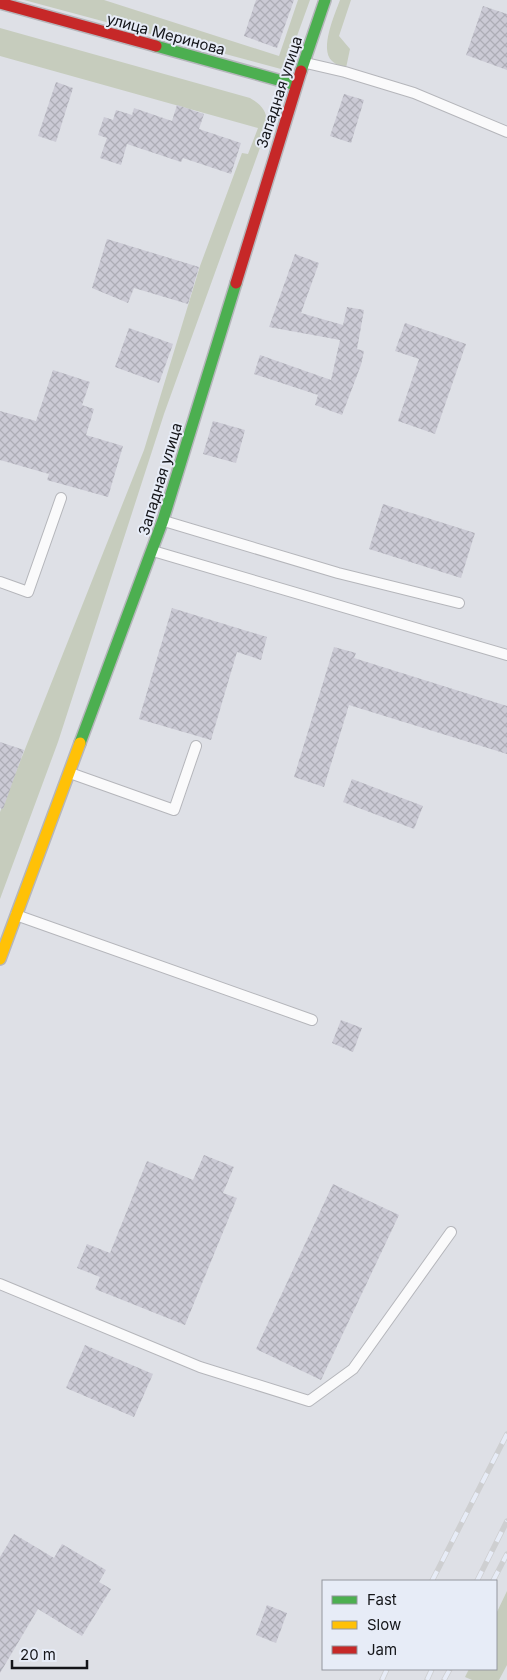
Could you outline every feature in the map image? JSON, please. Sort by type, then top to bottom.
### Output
[{"type":"street","name":"Западная улица","points":[[0,959],[163,520],[296,85],[325,0]]},
{"type":"street","name":"улица Меринова","points":[[0,3],[296,85]]},
{"type":"lane","points":[[305,62],[414,93],[507,132]]},
{"type":"lane","points":[[0,582],[28,592],[61,498]]},
{"type":"lane","points":[[163,520],[338,573],[459,603]]},
{"type":"lane","points":[[152,551],[507,655]]},
{"type":"lane","points":[[69,773],[174,810],[196,746]]},
{"type":"lane","points":[[15,915],[312,1020]]},
{"type":"lane","points":[[0,1284],[200,1367],[308,1401],[353,1369],[451,1232]]},
{"type":"green space","points":[[24,0],[104,0],[279,56],[298,0],[310,0],[288,61],[281,69]]},
{"type":"green space","points":[[340,0],[351,0],[339,36],[350,49],[346,68],[332,61],[328,56],[327,48],[329,31]]},
{"type":"green space","points":[[0,28],[250,98],[263,109],[267,122],[265,134],[164,414],[58,742],[0,899],[0,812],[144,450],[200,266],[242,153],[248,154],[258,128],[0,56]]},
{"type":"green space","points":[[507,1591],[507,1665],[499,1680],[472,1680],[465,1677],[468,1670],[497,1670],[497,1612]]},
{"type":"building","points":[[256,0],[294,0],[277,48],[244,36]]},
{"type":"building","points":[[483,6],[507,14],[507,70],[466,55]]},
{"type":"building","points":[[56,82],[73,88],[56,142],[38,136]]},
{"type":"building","points":[[344,94],[364,100],[351,143],[330,136]]},
{"type":"building","points":[[177,105],[204,114],[199,129],[241,143],[231,174],[183,158],[181,162],[127,144],[121,165],[100,158],[107,138],[98,135],[104,117],[113,120],[116,110],[132,115],[134,108],[172,121]]},
{"type":"building","points":[[107,239],[199,267],[188,304],[134,288],[128,303],[92,288]]},
{"type":"building","points":[[295,254],[319,263],[301,313],[343,325],[347,307],[364,310],[357,349],[364,351],[361,365],[342,415],[315,405],[318,395],[254,374],[260,355],[331,380],[340,340],[269,327]]},
{"type":"building","points":[[405,323],[466,344],[435,434],[398,421],[419,359],[395,351]]},
{"type":"building","points":[[129,328],[173,344],[159,383],[115,367]]},
{"type":"building","points":[[53,370],[90,382],[82,405],[94,409],[86,435],[123,446],[108,497],[47,480],[49,474],[0,460],[0,411],[36,421]]},
{"type":"building","points":[[213,421],[245,430],[236,463],[203,454]]},
{"type":"building","points":[[383,504],[475,533],[461,578],[369,549]]},
{"type":"building","points":[[172,608],[267,637],[261,660],[237,652],[211,740],[139,719]]},
{"type":"building","points":[[334,647],[356,653],[354,658],[507,706],[507,754],[349,705],[324,787],[294,777]]},
{"type":"building","points":[[0,742],[24,750],[3,809],[0,808]]},
{"type":"building","points":[[352,779],[423,806],[414,829],[343,802]]},
{"type":"building","points":[[341,1020],[362,1028],[353,1052],[332,1043]]},
{"type":"building","points":[[204,1155],[234,1167],[223,1193],[237,1198],[185,1325],[95,1289],[100,1277],[77,1268],[87,1244],[110,1253],[147,1161],[193,1180]]},
{"type":"building","points":[[333,1184],[399,1215],[321,1380],[256,1349]]},
{"type":"building","points":[[85,1345],[153,1374],[134,1417],[66,1388]]},
{"type":"building","points":[[14,1534],[54,1558],[62,1544],[106,1570],[99,1582],[111,1589],[82,1636],[38,1609],[0,1673],[0,1557]]},
{"type":"building","points":[[267,1605],[287,1613],[276,1643],[256,1635]]},
{"type":"railway","points":[[433,1580],[507,1434]]},
{"type":"railway","points":[[478,1580],[507,1521]]},
{"type":"railway","points":[[494,1580],[507,1554]]},
{"type":"railway","points":[[382,1680],[387,1670]]},
{"type":"railway","points":[[427,1680],[432,1670]]},
{"type":"railway","points":[[444,1680],[449,1670]]},
{"type":"traffic: fast","points":[[301,71],[325,0]]},
{"type":"traffic: fast","points":[[156,46],[296,85]]},
{"type":"traffic: fast","points":[[80,743],[163,520],[236,283]]},
{"type":"traffic: slow","points":[[0,959],[80,743]]},
{"type":"traffic: jam","points":[[0,3],[156,46]]},
{"type":"traffic: jam","points":[[236,283],[301,71]]}]
